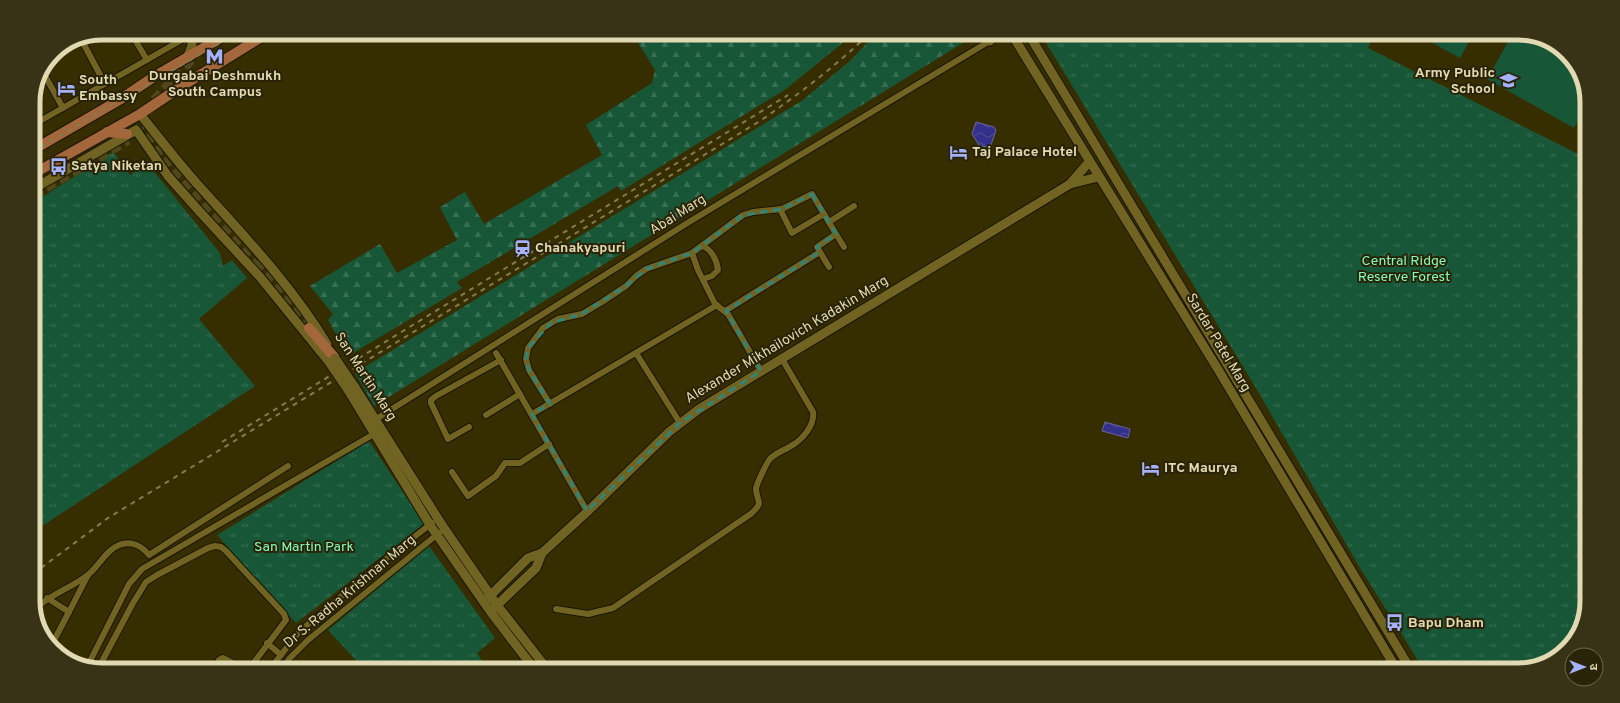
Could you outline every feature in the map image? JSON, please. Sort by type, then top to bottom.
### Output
[{"type":"main road","points":[[40,146],[121,99],[217,40]]},
{"type":"main road","points":[[40,170],[140,114],[257,40]]},
{"type":"main road","points":[[107,132],[131,132]]},
{"type":"main road","points":[[308,329],[332,360]]},
{"type":"street","points":[[135,40],[147,60]]},
{"type":"street","points":[[40,121],[180,40]]},
{"type":"street","points":[[187,58],[192,48],[193,40]]},
{"type":"street","name":"Abai Marg","points":[[372,422],[689,222],[843,130],[987,40]]},
{"type":"street","name":"Sardar Patel Marg","points":[[1015,40],[1089,162],[1150,258],[1393,663]]},
{"type":"street","name":"Sardar Patel Marg","points":[[1032,40],[1406,663]]},
{"type":"street","points":[[83,43],[105,84]]},
{"type":"street","points":[[45,77],[63,108]]},
{"type":"street","name":"San Martin Marg","points":[[140,114],[191,176],[270,265],[311,320],[332,360],[444,529],[491,595],[493,608],[530,663]]},
{"type":"street","points":[[40,184],[131,132]]},
{"type":"street","name":"San Martin Marg","points":[[131,132],[168,176],[260,277],[332,360]]},
{"type":"street","points":[[1070,184],[1089,162]]},
{"type":"street","points":[[178,187],[191,176]]},
{"type":"street","points":[[1070,184],[1098,176]]},
{"type":"street","name":"Alexander Mikhailovich Kadakin Marg","points":[[542,553],[680,423],[715,399],[1070,184]]},
{"type":"street","points":[[550,404],[529,370],[526,359],[528,348],[544,328],[558,319],[582,314],[626,286],[646,269],[692,253],[743,216],[753,212],[780,210],[812,194],[844,247]]},
{"type":"street","points":[[828,222],[854,206]]},
{"type":"street","points":[[780,210],[792,233],[824,214]]},
{"type":"street","points":[[829,267],[817,247],[836,234]]},
{"type":"street","points":[[702,246],[711,252],[717,264],[718,270],[712,276],[703,279]]},
{"type":"street","points":[[725,311],[820,252]]},
{"type":"street","points":[[692,253],[692,257],[717,305],[725,311],[761,371]]},
{"type":"street","points":[[532,414],[717,305]]},
{"type":"street","points":[[496,353],[588,511]]},
{"type":"street","points":[[636,353],[680,423]]},
{"type":"street","points":[[556,609],[588,614],[613,608],[752,514],[758,507],[760,500],[756,489],[757,484],[770,458],[793,445],[812,424],[814,418],[813,412],[782,358]]},
{"type":"street","points":[[469,427],[448,439],[431,400],[501,360]]},
{"type":"street","points":[[486,415],[520,394]]},
{"type":"street","name":"San Martin Marg","points":[[372,422],[374,434],[430,525],[484,602],[493,608],[542,663]]},
{"type":"street","points":[[90,662],[129,584],[142,569],[374,434]]},
{"type":"street","points":[[452,472],[468,496],[496,476],[505,463],[520,463],[549,444]]},
{"type":"street","points":[[149,555],[288,466]]},
{"type":"street","name":"Dr S. Radha Krishnan Marg","points":[[275,663],[300,632],[377,566],[438,519]]},
{"type":"street","name":"Dr S. Radha Krishnan Marg","points":[[287,663],[308,640],[444,529]]},
{"type":"street","points":[[54,640],[88,575],[105,556],[119,545],[126,543],[135,544],[144,549],[149,555],[152,563]]},
{"type":"street","points":[[101,663],[132,603],[146,582],[201,551],[215,546],[221,547],[226,551],[286,617],[284,624],[253,663]]},
{"type":"street","points":[[484,602],[528,558],[542,553]]},
{"type":"street","points":[[493,608],[536,568],[542,553]]},
{"type":"street","points":[[40,604],[47,598],[88,575]]},
{"type":"street","points":[[47,598],[69,612]]},
{"type":"street","points":[[300,632],[308,640]]},
{"type":"street","points":[[268,643],[281,655]]},
{"type":"street","points":[[217,663],[218,660],[222,658],[232,663]]},
{"type":"street","points":[[1386,663],[1391,660]]},
{"type":"highlighted area","points":[[812,194],[836,234],[817,247],[820,252],[726,311],[761,371],[680,423],[587,511],[532,414],[550,404],[529,370],[526,359],[528,348],[551,323],[582,314],[626,286],[646,269],[692,253],[743,215],[782,209]]},
{"type":"green space","points":[[636,40],[846,40],[786,89],[621,191],[618,186],[457,282],[462,288],[348,356],[328,320],[333,314],[310,286],[380,244],[397,273],[457,240],[440,207],[465,192],[484,224],[602,155],[586,125],[652,83],[655,70]]},
{"type":"green space","points":[[870,40],[968,40],[374,406],[355,373],[803,100],[851,60]]},
{"type":"green space","name":"Central Ridge Reserve Forest","points":[[1044,40],[1372,40],[1368,48],[1580,155],[1580,601],[1579,613],[1572,632],[1559,648],[1552,653],[1534,661],[1518,663],[1420,663],[1360,568],[1253,383]]},
{"type":"green space","points":[[1428,40],[1470,40],[1460,58]]},
{"type":"green space","points":[[1509,40],[1530,41],[1542,45],[1559,55],[1574,75],[1579,90],[1580,117],[1574,128],[1487,79]]},
{"type":"green space","points":[[113,152],[130,175],[147,163],[220,253],[223,266],[232,260],[247,278],[199,319],[255,386],[40,527],[40,199]]},
{"type":"green space","name":"San Martin Park","points":[[369,441],[424,524],[296,623],[217,535]]},
{"type":"green space","name":"San Martin Park","points":[[429,546],[495,638],[477,653],[483,663],[359,663],[328,630]]},
{"type":"water","points":[[976,122],[994,127],[996,130],[990,148],[979,145],[972,134]]},
{"type":"water","points":[[1105,422],[1130,429],[1128,438],[1102,431]]},
{"type":"tunnel","points":[[201,40],[199,51],[151,104],[147,116],[148,133],[160,158],[258,269]]},
{"type":"tunnel","points":[[40,191],[128,140]]},
{"type":"tunnel","points":[[256,262],[287,297],[309,328]]},
{"type":"railway","points":[[40,148],[104,109],[226,40]]},
{"type":"railway","points":[[40,569],[108,518],[760,121],[817,79],[862,40]]},
{"type":"railway","points":[[222,442],[788,95]]},
{"type":"place","name":"Durgabai Deshmukh South Campus","points":[[215,56]]},
{"type":"place","name":"Army Public School","points":[[1508,81]]},
{"type":"place","name":"South Embassy","points":[[66,88]]},
{"type":"place","name":"Taj Palace Hotel","points":[[959,152]]},
{"type":"place","name":"Satya Niketan","points":[[58,166]]},
{"type":"place","name":"Chanakyapuri","points":[[522,248]]},
{"type":"place","name":"ITC Maurya","points":[[1151,468]]},
{"type":"place","name":"Bapu Dham","points":[[1395,623]]}]
